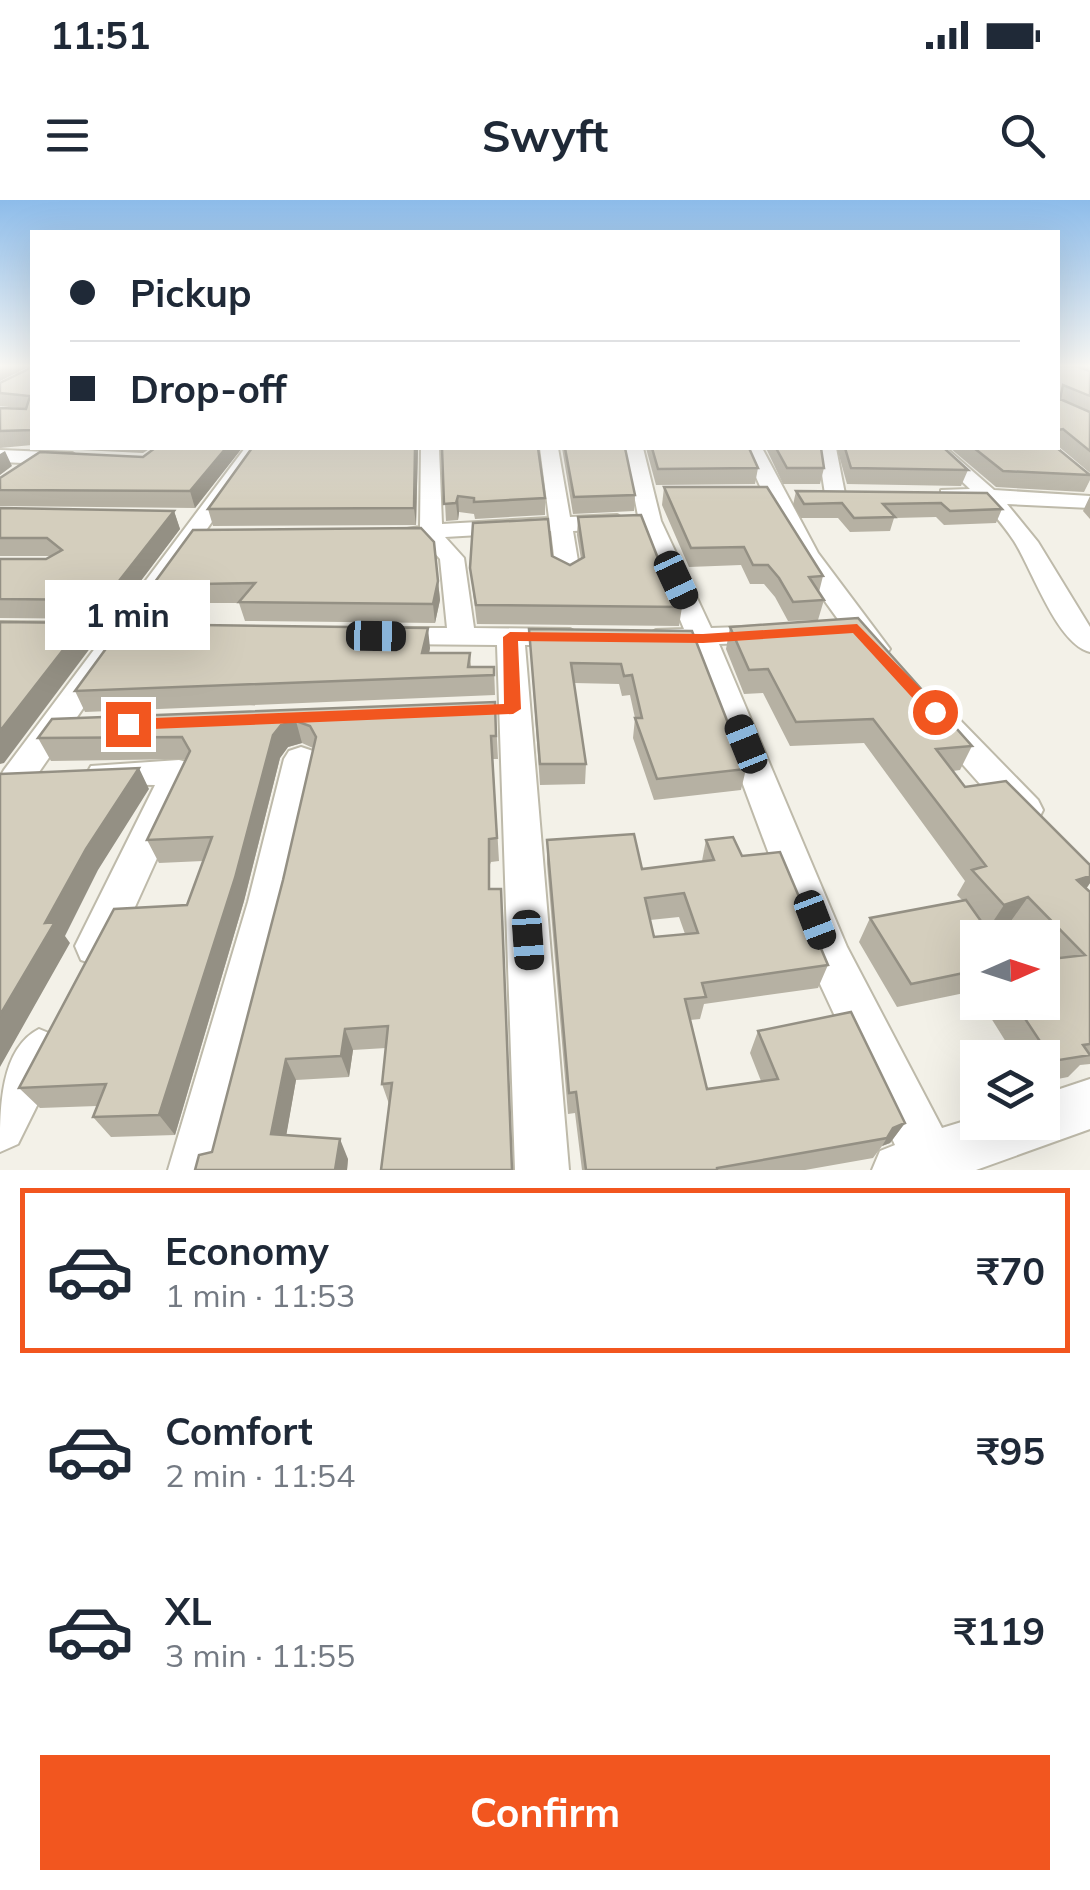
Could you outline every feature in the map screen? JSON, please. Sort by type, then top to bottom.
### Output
[{"type":"street","points":[[8,780],[125,631],[190,525],[252,450]]},
{"type":"street","points":[[430,450],[431,534],[452,558],[462,636]]},
{"type":"street","points":[[548,450],[557,524],[568,573]]},
{"type":"street","points":[[635,450],[703,639],[829,956],[921,1167],[993,1140]]},
{"type":"street","points":[[753,450],[763,494],[857,628],[896,670]]},
{"type":"street","points":[[763,494],[828,494],[827,450]]},
{"type":"street","points":[[938,450],[989,496],[1038,561],[1052,596],[1090,644]]},
{"type":"street","points":[[0,456],[49,453],[96,460]]},
{"type":"street","points":[[14,479],[49,453]]},
{"type":"street","points":[[921,494],[1090,502]]},
{"type":"street","points":[[360,538],[557,524],[652,504]]},
{"type":"street","points":[[190,525],[225,537]]},
{"type":"street","points":[[357,635],[703,639],[857,628]]},
{"type":"street","points":[[0,630],[183,632]]},
{"type":"street","points":[[510,637],[494,710],[542,1170]]},
{"type":"street","points":[[922,698],[1051,838]]},
{"type":"street","points":[[51,728],[89,726]]},
{"type":"street","points":[[194,1170],[268,902],[301,759]]},
{"type":"street","points":[[8,780],[179,772],[82,972]]},
{"type":"street","points":[[0,1126],[54,1023]]},
{"type":"street","points":[[1060,1115],[1090,1104]]},
{"type":"building","points":[[0,411],[30,411],[30,430],[0,431]]},
{"type":"building","points":[[1060,411],[1090,412],[1090,451],[1060,430]]},
{"type":"building","points":[[152,450],[224,450],[190,491],[0,490],[0,478],[40,452],[143,457]]},
{"type":"building","points":[[251,450],[415,450],[414,508],[208,509]]},
{"type":"building","points":[[442,450],[538,450],[545,498],[474,502],[474,498],[458,496],[456,503],[444,504]]},
{"type":"building","points":[[565,450],[625,450],[635,495],[574,497]]},
{"type":"building","points":[[653,450],[750,450],[758,468],[658,469]]},
{"type":"building","points":[[777,450],[821,450],[824,468],[787,468]]},
{"type":"building","points":[[846,450],[946,450],[968,470],[851,468]]},
{"type":"building","points":[[977,450],[1059,450],[1090,475],[1003,471]]},
{"type":"building","points":[[664,487],[767,487],[823,576],[809,577],[824,600],[793,602],[768,565],[753,565],[744,547],[691,548]]},
{"type":"building","points":[[796,491],[987,493],[1002,509],[950,511],[941,503],[883,504],[895,517],[854,518],[842,503],[804,504]]},
{"type":"building","points":[[0,508],[174,511],[104,600],[0,599],[0,559],[46,559],[62,550],[47,538],[0,538]]},
{"type":"building","points":[[641,515],[670,589],[674,589],[682,607],[476,605],[470,568],[473,523],[548,519],[552,556],[570,565],[584,557],[578,517]]},
{"type":"building","points":[[421,528],[434,542],[438,581],[433,604],[239,602],[255,583],[200,584],[188,601],[141,601],[193,530]]},
{"type":"building","points":[[858,618],[972,746],[936,749],[965,787],[1006,781],[1090,865],[1090,876],[1077,880],[1090,892],[1090,1044],[1083,1045],[1090,1055],[1060,1060],[1060,1040],[1039,1040],[1026,1020],[1060,1020],[1060,958],[1085,955],[1060,930],[1060,920],[1051,920],[1028,897],[1004,905],[972,870],[986,866],[873,719],[796,722],[768,669],[749,670],[730,627]]},
{"type":"building","points":[[0,622],[84,623],[0,731]]},
{"type":"building","points":[[124,624],[428,628],[422,653],[470,653],[468,667],[494,667],[494,675],[75,691]]},
{"type":"building","points":[[529,629],[692,631],[746,769],[657,779],[635,718],[642,718],[632,675],[624,676],[621,664],[571,663],[586,764],[540,764]]},
{"type":"building","points":[[495,702],[496,736],[491,736],[497,838],[489,839],[489,889],[501,889],[512,1170],[381,1170],[392,1083],[382,1084],[388,1026],[345,1029],[341,1056],[286,1059],[271,1134],[340,1139],[335,1170],[195,1170],[199,1155],[212,1152],[316,737],[310,726],[296,721],[281,725],[273,735],[235,878],[159,1115],[93,1117],[106,1084],[19,1088],[114,909],[187,905],[212,837],[147,840],[190,751],[182,737],[38,738],[52,719]]},
{"type":"building","points":[[139,768],[86,849],[45,923],[55,922],[0,1015],[0,774]]},
{"type":"building","points":[[634,834],[642,869],[714,860],[706,840],[733,837],[742,856],[780,852],[828,965],[702,983],[706,997],[685,999],[707,1089],[778,1079],[758,1031],[851,1012],[905,1123],[893,1128],[887,1138],[717,1170],[586,1170],[576,1092],[569,1093],[547,840]],"holes":[[[684,893],[698,933],[654,937],[645,898]]]},
{"type":"building","points":[[966,900],[980,920],[960,920],[960,974],[911,984],[870,918]]},
{"type":"route","points":[[128,724],[513,709],[510,637],[703,639],[857,628],[935,712]]}]
